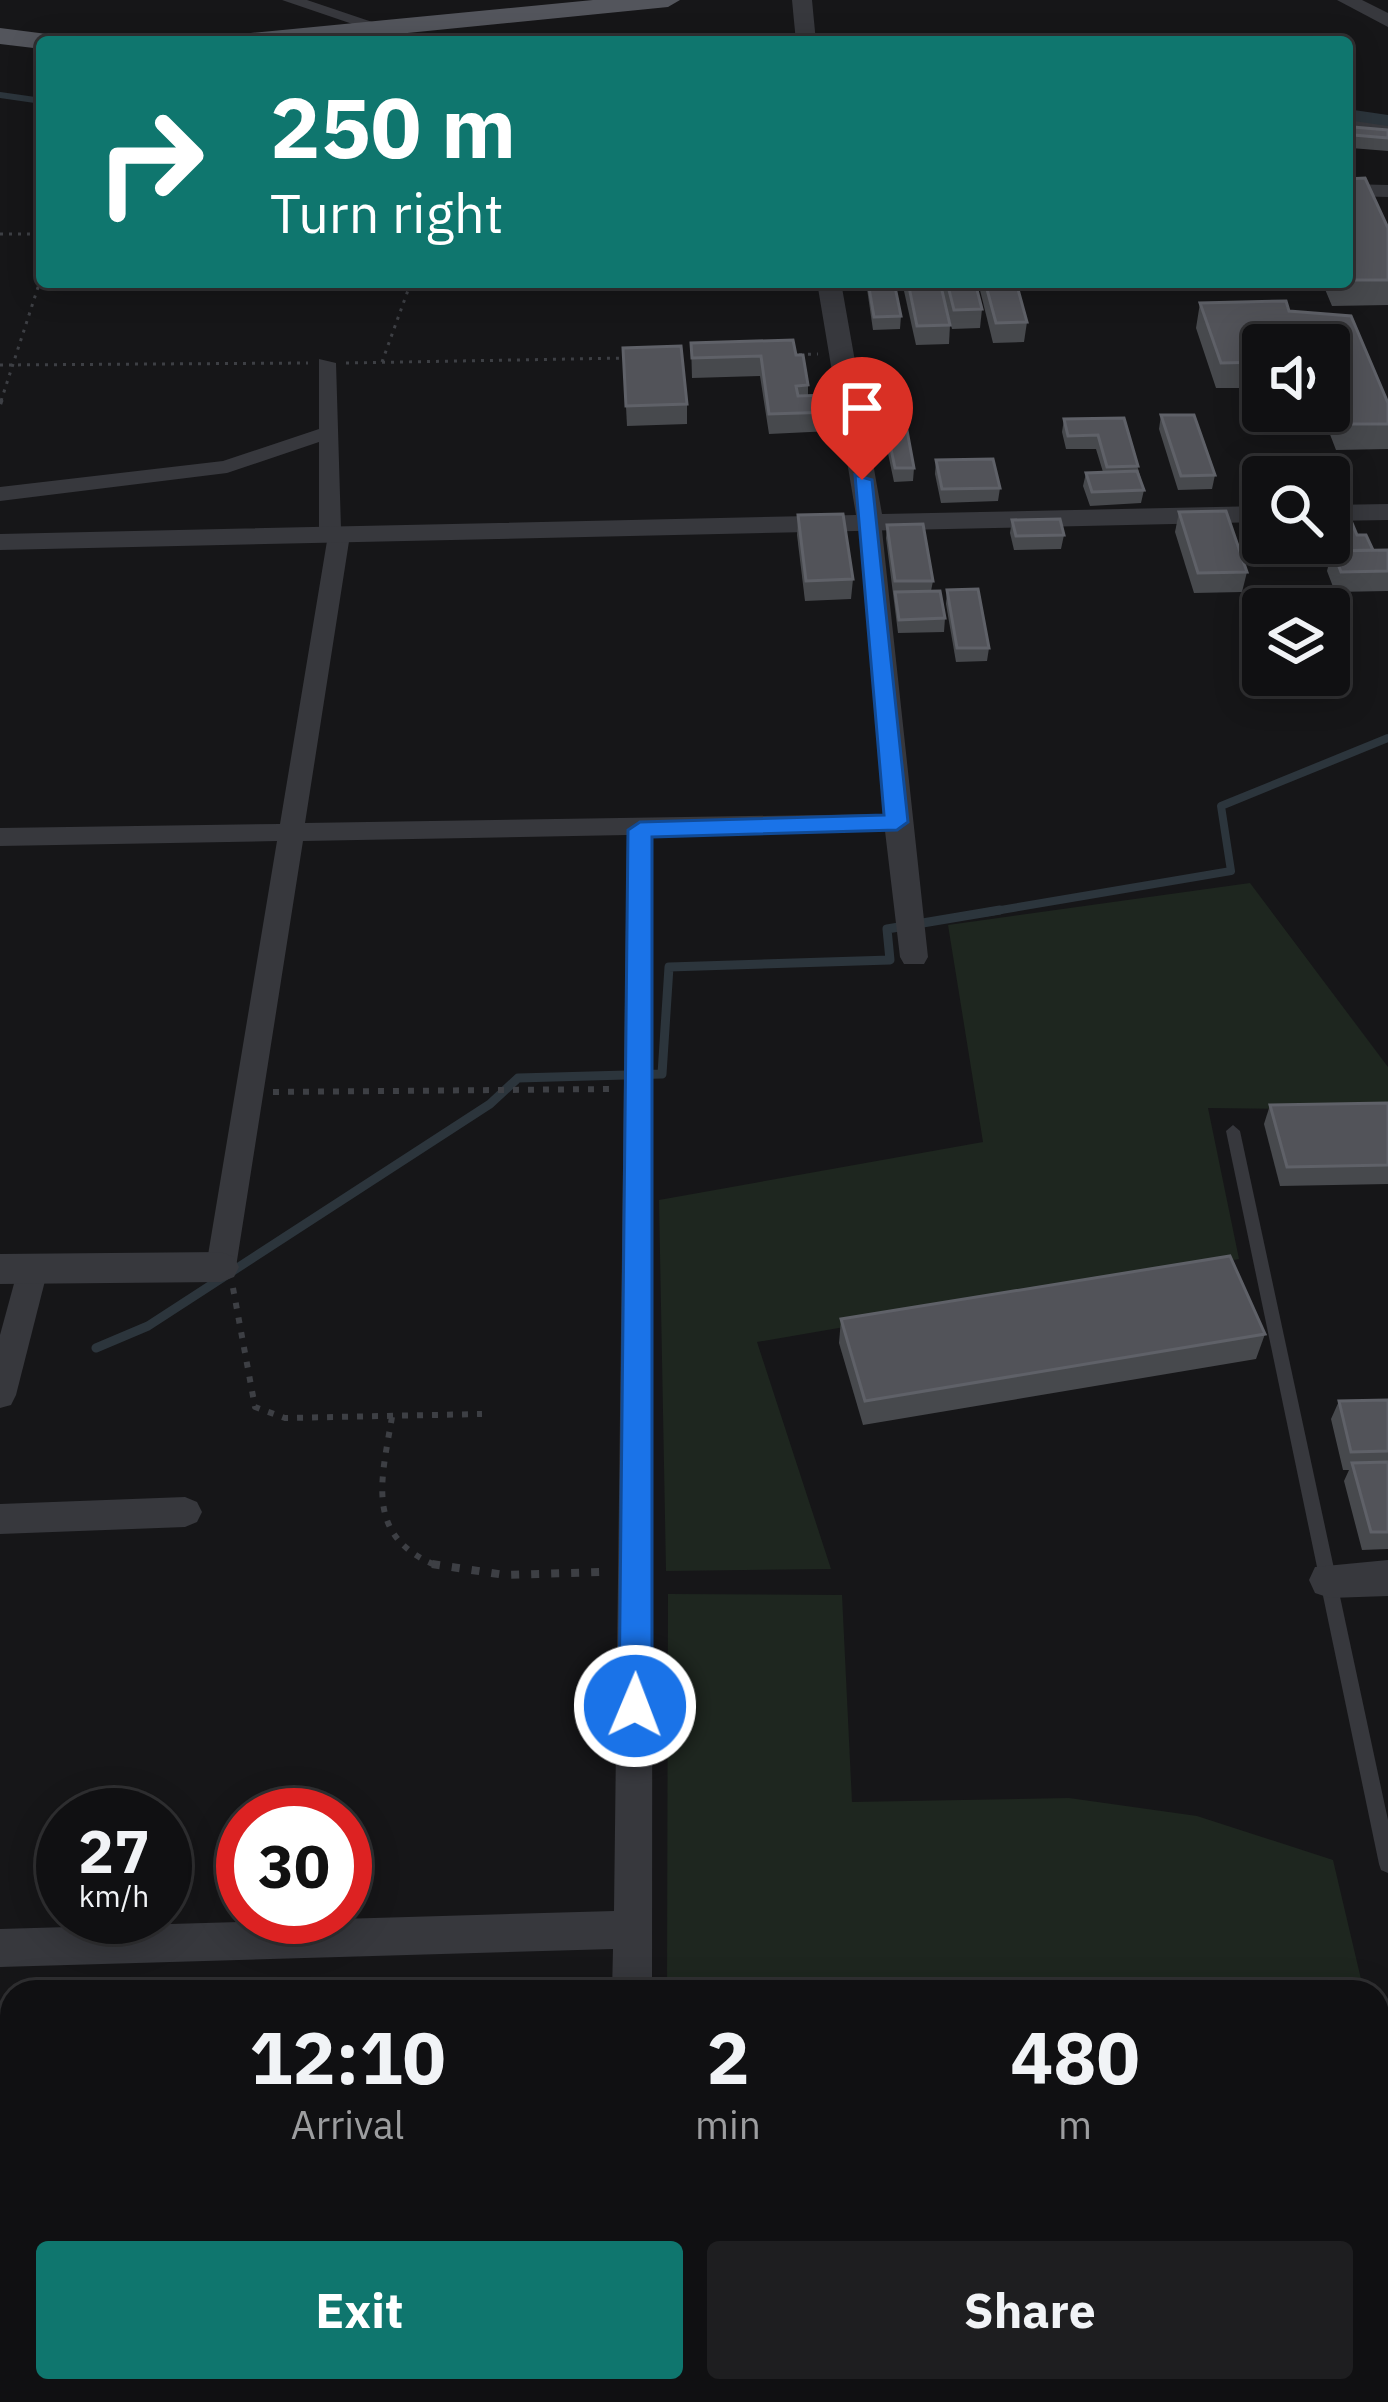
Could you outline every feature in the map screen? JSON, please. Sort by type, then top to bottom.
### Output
[{"type":"main road","points":[[301,36],[597,3],[668,0]]},
{"type":"main road","points":[[0,36],[36,41]]},
{"type":"street","points":[[290,0],[382,28]]},
{"type":"street","points":[[802,0],[805,36]]},
{"type":"street","points":[[1347,0],[1388,21]]},
{"type":"street","points":[[1353,126],[1388,130]]},
{"type":"street","points":[[1353,190],[1388,190]]},
{"type":"street","points":[[830,288],[870,521],[914,957]]},
{"type":"street","points":[[0,1395],[16,1269],[220,1268],[334,535],[326,363]]},
{"type":"street","points":[[0,494],[227,467],[330,434]]},
{"type":"street","points":[[1350,513],[1388,512]]},
{"type":"street","points":[[0,542],[1242,514]]},
{"type":"street","points":[[0,837],[640,830],[897,822]]},
{"type":"street","points":[[632,1980],[642,1089],[640,830]]},
{"type":"street","points":[[0,1519],[185,1512]]},
{"type":"street","points":[[1330,1580],[1388,1578]]},
{"type":"street","points":[[0,1948],[633,1929]]},
{"type":"lane","points":[[1233,1131],[1388,1864]]},
{"type":"path","points":[[0,234],[36,234]]},
{"type":"path","points":[[0,404],[38,288]]},
{"type":"path","points":[[382,362],[409,288]]},
{"type":"path","points":[[772,355],[841,354]]},
{"type":"path","points":[[0,365],[634,358]]},
{"type":"path","points":[[248,1093],[642,1089]]},
{"type":"path","points":[[220,1268],[236,1292],[255,1407],[286,1418],[482,1414]]},
{"type":"path","points":[[392,1417],[380,1497],[385,1526],[410,1556],[447,1573],[637,1572]]},
{"type":"shaded area","points":[[1250,883],[1388,1067],[1388,1110],[1208,1108],[1239,1259],[757,1342],[831,1569],[666,1571],[659,1200],[983,1142],[948,925]]},
{"type":"shaded area","points":[[668,1594],[842,1595],[852,1802],[1069,1798],[1197,1816],[1333,1860],[1361,1980],[667,1980]]},
{"type":"building","points":[[1353,127],[1388,130],[1388,138],[1354,135]]},
{"type":"building","points":[[1365,178],[1388,228],[1388,280],[1353,280],[1353,179]]},
{"type":"building","points":[[869,288],[895,288],[901,316],[874,317]]},
{"type":"building","points":[[909,288],[941,288],[950,325],[917,326]]},
{"type":"building","points":[[948,288],[977,288],[982,309],[954,310]]},
{"type":"building","points":[[987,288],[1018,288],[1027,322],[996,323]]},
{"type":"building","points":[[1286,301],[1289,311],[1351,316],[1388,403],[1388,424],[1350,424],[1350,324],[1242,324],[1242,362],[1221,363],[1200,303]]},
{"type":"building","points":[[793,340],[796,355],[803,355],[808,385],[796,386],[798,396],[829,395],[832,412],[769,414],[761,356],[692,358],[691,343]]},
{"type":"building","points":[[681,346],[687,404],[626,406],[623,348]]},
{"type":"building","points":[[1161,415],[1194,415],[1215,475],[1181,476]]},
{"type":"building","points":[[1124,418],[1138,466],[1107,467],[1098,435],[1068,436],[1064,419]]},
{"type":"building","points":[[886,425],[906,425],[914,468],[895,468]]},
{"type":"building","points":[[993,459],[1000,488],[942,489],[936,460]]},
{"type":"building","points":[[1137,471],[1144,490],[1092,492],[1086,473]]},
{"type":"building","points":[[1226,511],[1247,572],[1198,573],[1179,512]]},
{"type":"building","points":[[843,514],[853,579],[806,581],[798,515]]},
{"type":"building","points":[[1350,518],[1357,535],[1366,535],[1373,550],[1350,551]]},
{"type":"building","points":[[1060,519],[1064,535],[1016,536],[1012,520]]},
{"type":"building","points":[[923,524],[933,581],[895,581],[887,525]]},
{"type":"building","points":[[1388,550],[1388,571],[1341,572],[1338,564],[1350,564],[1350,551]]},
{"type":"building","points":[[978,589],[989,648],[957,648],[947,590]]},
{"type":"building","points":[[940,591],[945,618],[899,620],[895,592]]},
{"type":"building","points":[[1388,1103],[1388,1165],[1287,1167],[1270,1105]]},
{"type":"building","points":[[1230,1256],[1265,1334],[865,1401],[841,1319]]},
{"type":"building","points":[[1388,1400],[1388,1451],[1351,1452],[1339,1401]]},
{"type":"building","points":[[1388,1462],[1388,1532],[1371,1532],[1352,1463]]},
{"type":"waterway","points":[[0,95],[36,100]]},
{"type":"waterway","points":[[1353,120],[1388,125]]},
{"type":"waterway","points":[[983,913],[1231,871],[1221,806],[1388,738]]},
{"type":"waterway","points":[[96,1348],[148,1326],[490,1104],[518,1078],[662,1074],[669,967],[890,960],[887,929],[1000,910]]},
{"type":"route","points":[[635,1706],[640,830],[897,822],[870,521],[862,480]]}]
